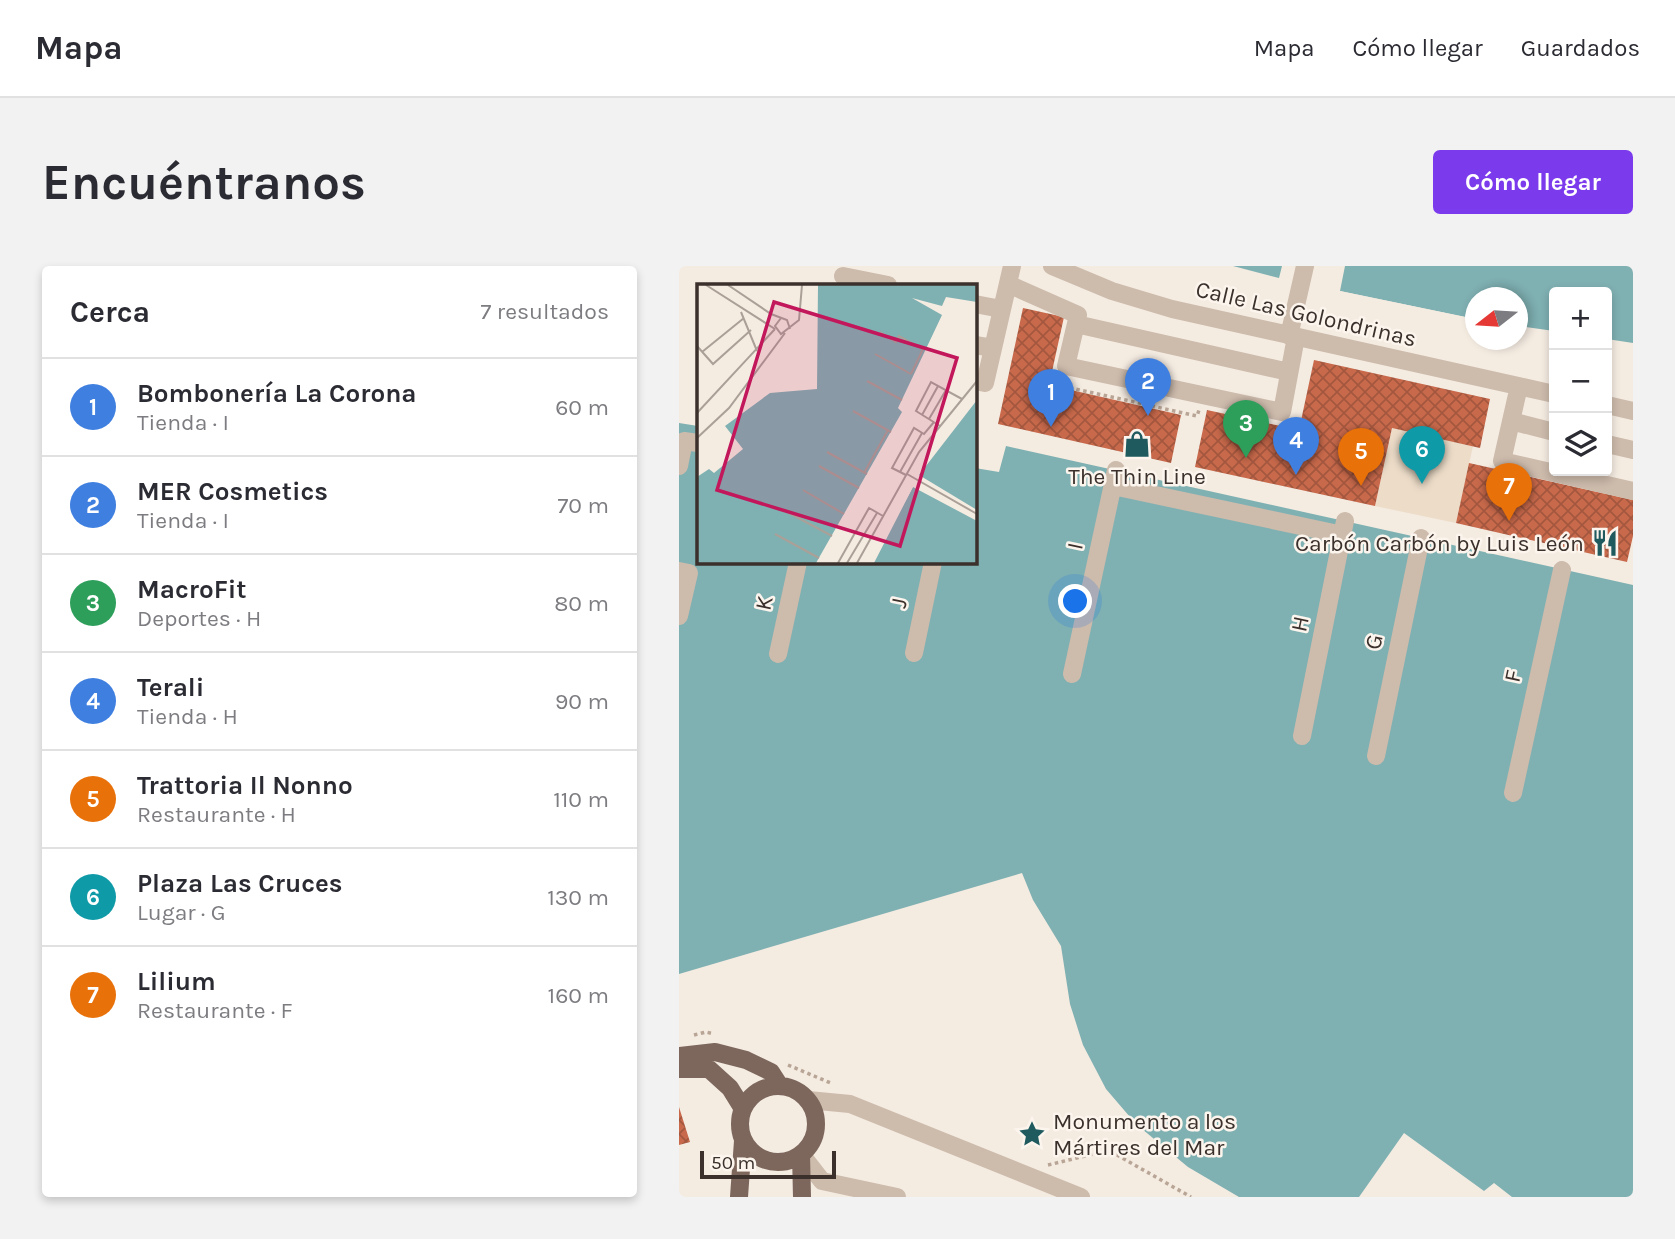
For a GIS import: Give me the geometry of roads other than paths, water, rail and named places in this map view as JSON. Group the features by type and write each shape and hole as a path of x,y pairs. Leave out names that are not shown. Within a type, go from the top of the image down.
{"main road":[{"path":"679,1056 715,1052 726,1046 771,1072 780,1086"},
{"path":"679,1069 709,1069 730,1088 743,1109"},
{"path":"739,1197 743,1141 740,1126 743,1109 749,1099 756,1092 780,1086 798,1091 808,1100 815,1132 811,1144 801,1154 788,1160 767,1160 759,1157 743,1141"},
{"path":"801,1154 802,1197"}],"street":[{"path":"977,381 985,383 984,346 1001,309 1012,266"},
{"name":"Calle Las Golondrinas","path":"1052,266 1112,291 1172,309 1549,393"},
{"path":"1008,284 1078,315 1066,366 1282,412 1305,266"},
{"path":"843,276 883,284"},
{"path":"977,304 1001,309"},
{"path":"1076,324 1289,372"},
{"path":"1519,386 1502,461 1633,491"},
{"path":"1612,406 1633,411"},
{"path":"1511,421 1549,431"},
{"path":"679,466 684,441 697,443"},
{"path":"1612,445 1633,450"},
{"name":"H","path":"1115,478 1344,528 1302,736"},
{"name":"I","path":"1072,674 1115,478"},
{"name":"G","path":"1376,756 1421,538"},
{"name":"K","path":"778,654 798,564"},
{"name":"J","path":"914,653 933,564"},
{"path":"679,570 689,572 679,616"},
{"name":"F","path":"1513,793 1562,570"},
{"path":"808,1100 850,1104 1081,1197"},
{"path":"801,1154 822,1181 897,1197"}],"water":[{"path":"1233,266 1282,266 1279,278"},
{"path":"1345,266 1633,266 1633,343 1612,340 1612,287 1549,287 1549,330 1528,327 1528,287 1465,287 1465,317 1340,291"},
{"path":"679,423 697,426 697,564 977,564 977,468 999,472 1006,446 1633,585 1633,1197 1512,1197 1494,1183 1484,1191 1404,1133 1359,1197 1239,1197 1188,1167 1136,1124 1106,1089 1083,1045 1070,1004 1061,946 1033,900 1022,873 679,974"}],"place":[{"name":"MER Cosmetics","path":"1148,416"},
{"name":"Bombonería La Corona","path":"1051,427"},
{"name":"The Thin Line","path":"1137,444"},
{"name":"MacroFit","path":"1246,458"},
{"name":"Terali","path":"1296,475"},
{"name":"Plaza Las Cruces","path":"1422,484"},
{"name":"Trattoria Il Nonno","path":"1361,486"},
{"name":"Lilium","path":"1509,521"},
{"name":"Carbón Carbón by Luis León","path":"1605,543"},
{"name":"Monumento a los Mártires del Mar","path":"1032,1134"}]}
